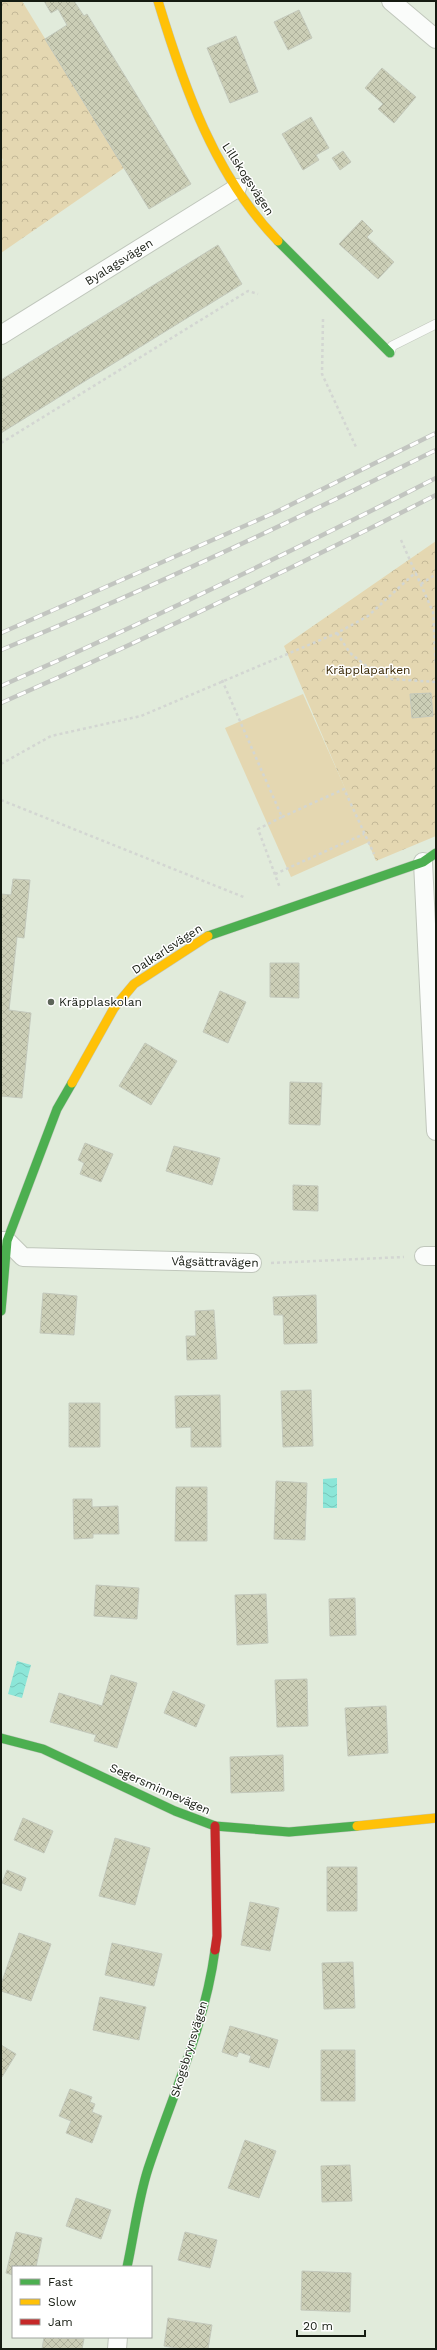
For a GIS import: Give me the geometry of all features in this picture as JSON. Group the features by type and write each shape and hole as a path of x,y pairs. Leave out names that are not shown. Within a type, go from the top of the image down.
{"street":[{"name":"Lillskogsvägen","path":"158,1 180,74 212,148 237,188 259,221 390,353"},
{"path":"391,1 436,39"},
{"name":"Byalagsvägen","path":"1,335 237,188"},
{"path":"429,858 436,1131"},
{"name":"Dalkarlsvägen","path":"1,1311 4,1241 57,1109 114,1008 134,984 180,953 212,934 429,858"},
{"name":"Vågsättravägen","path":"4,1241 23,1258 252,1263"},
{"name":"Segersminnevägen","path":"1,1738 43,1749 175,1811 215,1826 289,1832 436,1818"},
{"name":"Skogsbrynsvägen","path":"127,2266 148,2170 191,2050 213,1967 217,1936 215,1826"},
{"path":"117,2349 118,2338"}],"lane":[{"path":"390,353 392,346 436,324"}],"path":[{"path":"1,443 248,291 258,294"},
{"path":"334,297 328,303 324,314 322,374 356,447"},
{"path":"401,540 433,612 436,667"},
{"path":"1,764 51,736 141,716 222,680 337,633 368,616 416,572"},
{"path":"421,584 436,574"},
{"path":"337,633 350,653 365,665 392,679 436,682"},
{"path":"222,680 282,817"},
{"path":"281,890 258,829 344,789 375,857"},
{"path":"1,800 278,910"},
{"path":"275,874 364,834"},
{"name":"Vågsättravägen","path":"252,1263 430,1256"}],"green space":[{"path":"22,1 124,168 1,253 1,162 3,160 1,156 1,2"},
{"name":"Kräpplaparken","path":"436,541 436,836 376,861 284,646"},
{"path":"303,694 369,842 291,877 225,728"}],"water":[{"path":"337,1478 337,1508 323,1508 323,1479"},
{"path":"17,1661 31,1665 22,1698 8,1694"}],"building":[{"path":"44,1 74,1 84,16 87,14 191,184 149,209 45,39 67,25 58,9 51,13"},
{"path":"299,10 312,38 288,50 274,22"},
{"path":"236,36 258,92 230,103 207,48"},
{"path":"382,68 416,97 394,123 378,109 383,104 365,88"},
{"path":"311,117 329,148 316,155 319,160 303,170 282,134"},
{"path":"343,151 351,162 340,170 332,158"},
{"path":"362,220 373,231 367,237 394,262 378,279 339,244"},
{"path":"218,245 242,284 1,433 1,380"},
{"path":"431,693 433,716 412,718 410,694"},
{"path":"13,879 30,880 24,938 17,937 9,1010 31,1013 22,1098 1,1096 1,894 11,895"},
{"path":"270,963 299,963 299,998 270,997"},
{"path":"220,991 246,1002 228,1043 203,1032"},
{"path":"145,1043 177,1061 151,1105 119,1086"},
{"path":"290,1082 322,1083 320,1125 289,1124"},
{"path":"85,1143 113,1154 101,1182 80,1174 84,1163 78,1160"},
{"path":"174,1146 220,1158 212,1185 166,1171"},
{"path":"293,1185 318,1186 318,1211 293,1210"},
{"path":"43,1293 77,1296 74,1335 40,1333"},
{"path":"316,1295 317,1343 284,1344 283,1315 274,1315 273,1297"},
{"path":"214,1310 217,1359 187,1360 186,1336 196,1336 195,1311"},
{"path":"311,1390 313,1446 283,1447 281,1391"},
{"path":"220,1395 221,1447 191,1447 191,1427 176,1428 175,1396"},
{"path":"69,1403 100,1403 100,1447 69,1447"},
{"path":"276,1481 307,1483 305,1540 274,1539"},
{"path":"176,1487 207,1487 207,1541 175,1541"},
{"path":"73,1499 92,1499 92,1507 118,1506 119,1534 93,1534 93,1538 74,1539"},
{"path":"96,1585 139,1588 137,1619 94,1616"},
{"path":"266,1594 268,1643 237,1645 235,1595"},
{"path":"355,1598 356,1635 330,1636 329,1599"},
{"path":"111,1675 137,1683 117,1748 94,1741 96,1735 50,1722 59,1693 102,1706"},
{"path":"307,1679 308,1726 277,1727 275,1680"},
{"path":"173,1691 205,1705 196,1727 164,1713"},
{"path":"386,1706 388,1753 348,1756 345,1708"},
{"path":"283,1755 284,1791 231,1793 230,1757"},
{"path":"23,1818 53,1831 44,1853 14,1840"},
{"path":"115,1838 150,1848 135,1905 99,1896"},
{"path":"327,1867 357,1867 357,1911 327,1911"},
{"path":"7,1870 26,1878 21,1891 2,1883"},
{"path":"250,1902 279,1908 270,1951 241,1945"},
{"path":"19,1933 51,1944 31,2001 1,1991 1,1984"},
{"path":"112,1943 162,1954 154,1986 105,1975"},
{"path":"353,1962 355,2008 324,2009 322,1963"},
{"path":"100,1997 146,2007 139,2040 93,2030"},
{"path":"230,2026 278,2040 269,2068 249,2062 251,2056 239,2052 237,2057 222,2052"},
{"path":"1,2045 16,2054 2,2077 1,2076"},
{"path":"321,2050 355,2050 355,2101 321,2101"},
{"path":"70,2089 92,2097 90,2102 95,2104 92,2112 102,2116 92,2143 66,2133 71,2121 59,2116"},
{"path":"245,2140 276,2151 259,2198 228,2188"},
{"path":"350,2165 352,2201 322,2202 321,2166"},
{"path":"76,2198 111,2210 101,2239 66,2226"},
{"path":"16,2232 42,2238 36,2266 12,2266 12,2275 6,2273"},
{"path":"185,2232 217,2240 210,2268 178,2260"},
{"path":"302,2271 351,2273 350,2312 301,2310"},
{"path":"168,2318 212,2325 208,2349 182,2349 164,2346"},
{"path":"44,2338 84,2339 82,2349 42,2349"}],"railway":[{"path":"1,633 274,513 436,433"},
{"path":"1,650 220,554 329,503 436,450"},
{"path":"1,686 220,585 436,478"},
{"path":"1,703 220,602 436,495"}],"traffic: fast":[{"path":"278,241 390,353"},
{"path":"208,936 423,862 436,853"},
{"path":"1,1311 7,1241 57,1109 72,1083"},
{"path":"1,1738 43,1749 175,1811 215,1826 289,1832 357,1826"},
{"path":"127,2266 139,2205 148,2169 196,2033 204,2006 215,1950"}],"traffic: slow":[{"path":"158,1 179,66 204,128 219,159 236,188 278,241"},
{"path":"72,1083 114,1008 134,984 208,936"},
{"path":"357,1826 436,1818"}],"traffic: jam":[{"path":"215,1826 217,1936 215,1950"}],"place":[{"name":"Kräpplaskolan","path":"51,1002"}]}
